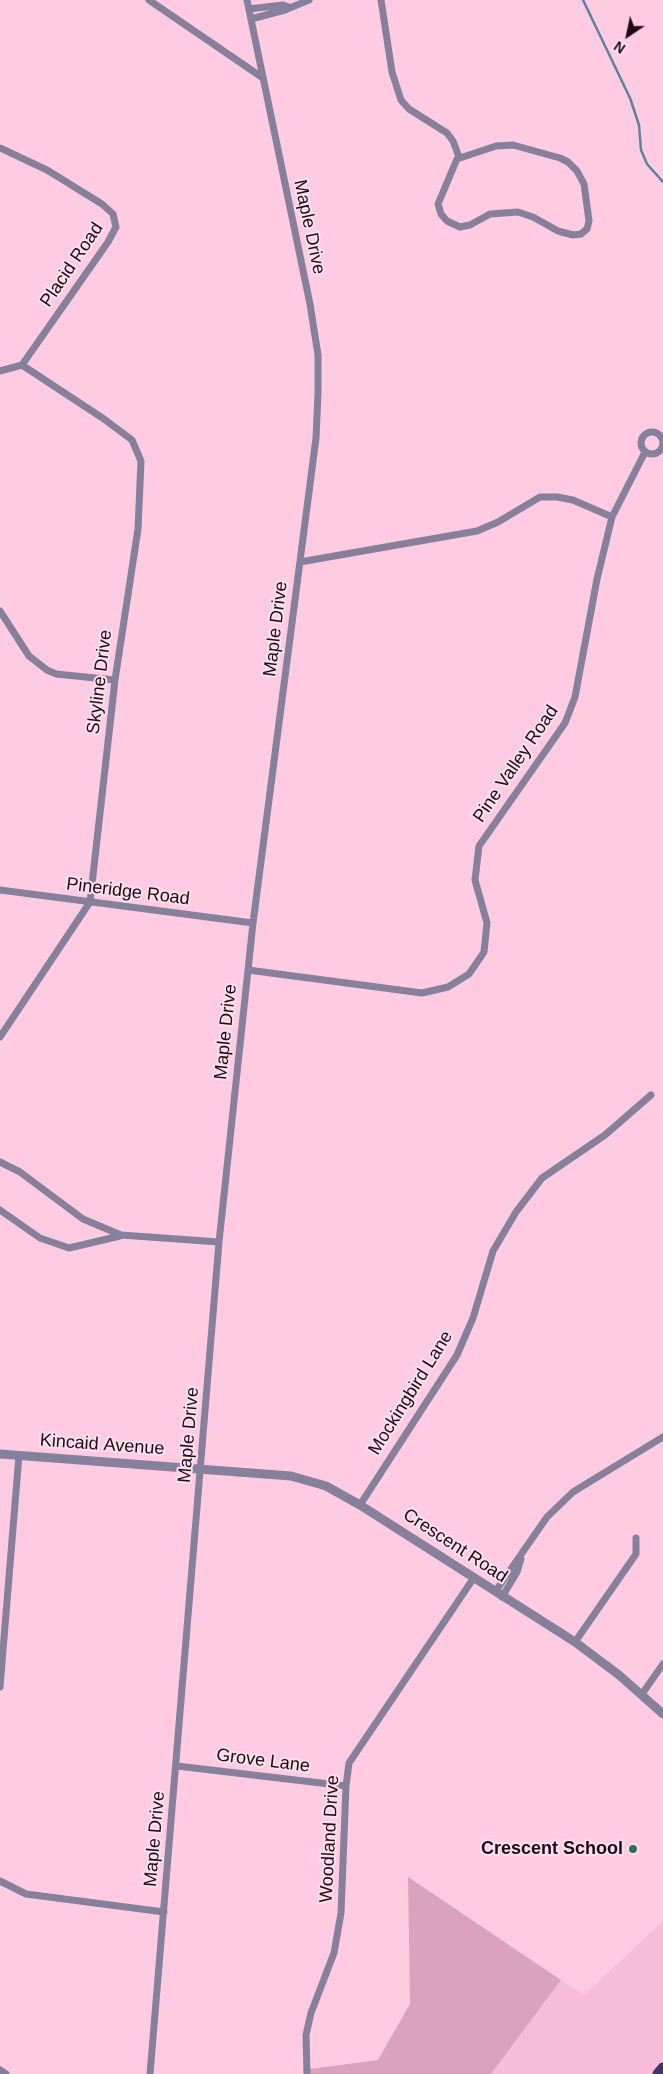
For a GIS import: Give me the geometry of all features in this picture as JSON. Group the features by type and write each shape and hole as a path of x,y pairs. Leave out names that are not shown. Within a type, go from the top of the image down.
{"main road":[{"path":"658,2074 663,2068"}],"street":[{"path":"149,0 263,78"},
{"name":"Maple Drive","path":"150,2074 202,1469 219,1242 253,923 316,438 318,355 247,0"},
{"path":"250,19 285,10 309,0"},
{"path":"381,0 392,72 400,100 447,133 459,157"},
{"path":"248,9 284,5 289,7"},
{"path":"513,145 527,147 568,162 577,171 584,184 590,221 587,229 581,234 573,235 558,231 533,216 518,212 490,214 460,227 447,221 441,214 438,204 441,193 459,157 496,146 513,145"},
{"name":"Placid Road","path":"0,148 47,170 102,204 113,214 116,227 22,365"},
{"path":"0,371 22,365"},
{"name":"Skyline Drive","path":"0,1037 90,902 115,680 138,529 141,461 132,440 104,419 22,365"},
{"name":"Pine Valley Road","path":"248,970 422,993 448,987 469,974 484,952 487,923 475,880 479,846 562,729 571,710 582,664 597,579 612,517 645,452"},
{"path":"300,562 477,531 498,522 540,497 557,497 573,500 612,517"},
{"path":"0,611 29,656 46,670 56,674 115,680"},
{"name":"Pineridge Road","path":"0,890 253,923"},
{"name":"Mockingbird Lane","path":"360,1505 457,1355 473,1318 493,1251 516,1212 542,1178 605,1135 651,1095"},
{"path":"0,1162 20,1172 83,1219 121,1236"},
{"path":"0,1210 40,1238 69,1248 121,1236 219,1242"},
{"path":"498,1594 517,1572 524,1552 547,1517 573,1492 663,1437"},
{"name":"Kincaid Avenue","path":"0,1454 202,1469"},
{"path":"0,1687 18,1455"},
{"name":"Crescent Road","path":"202,1469 291,1476 326,1486 360,1505 473,1579 575,1642 642,1694 663,1714"},
{"path":"575,1642 636,1554 636,1538"},
{"name":"Woodland Drive","path":"308,2074 306,2035 311,2013 334,1952 341,1913 346,1786 349,1763 473,1579"},
{"path":"642,1694 663,1664"},
{"name":"Grove Lane","path":"177,1766 346,1786"},
{"path":"0,1882 26,1894 164,1912"},
{"path":"0,2070 6,2074"}],"shaded area":[{"path":"408,1877 561,1980 491,2074 310,2074 310,2069 378,2060 410,2004"},
{"path":"663,1921 663,2074 491,2074 561,1980 584,1995"}],"waterway":[{"path":"583,0 630,98 639,125 641,150 647,164 663,182"}],"place":[{"name":"Crescent School","path":"633,1849"}]}
